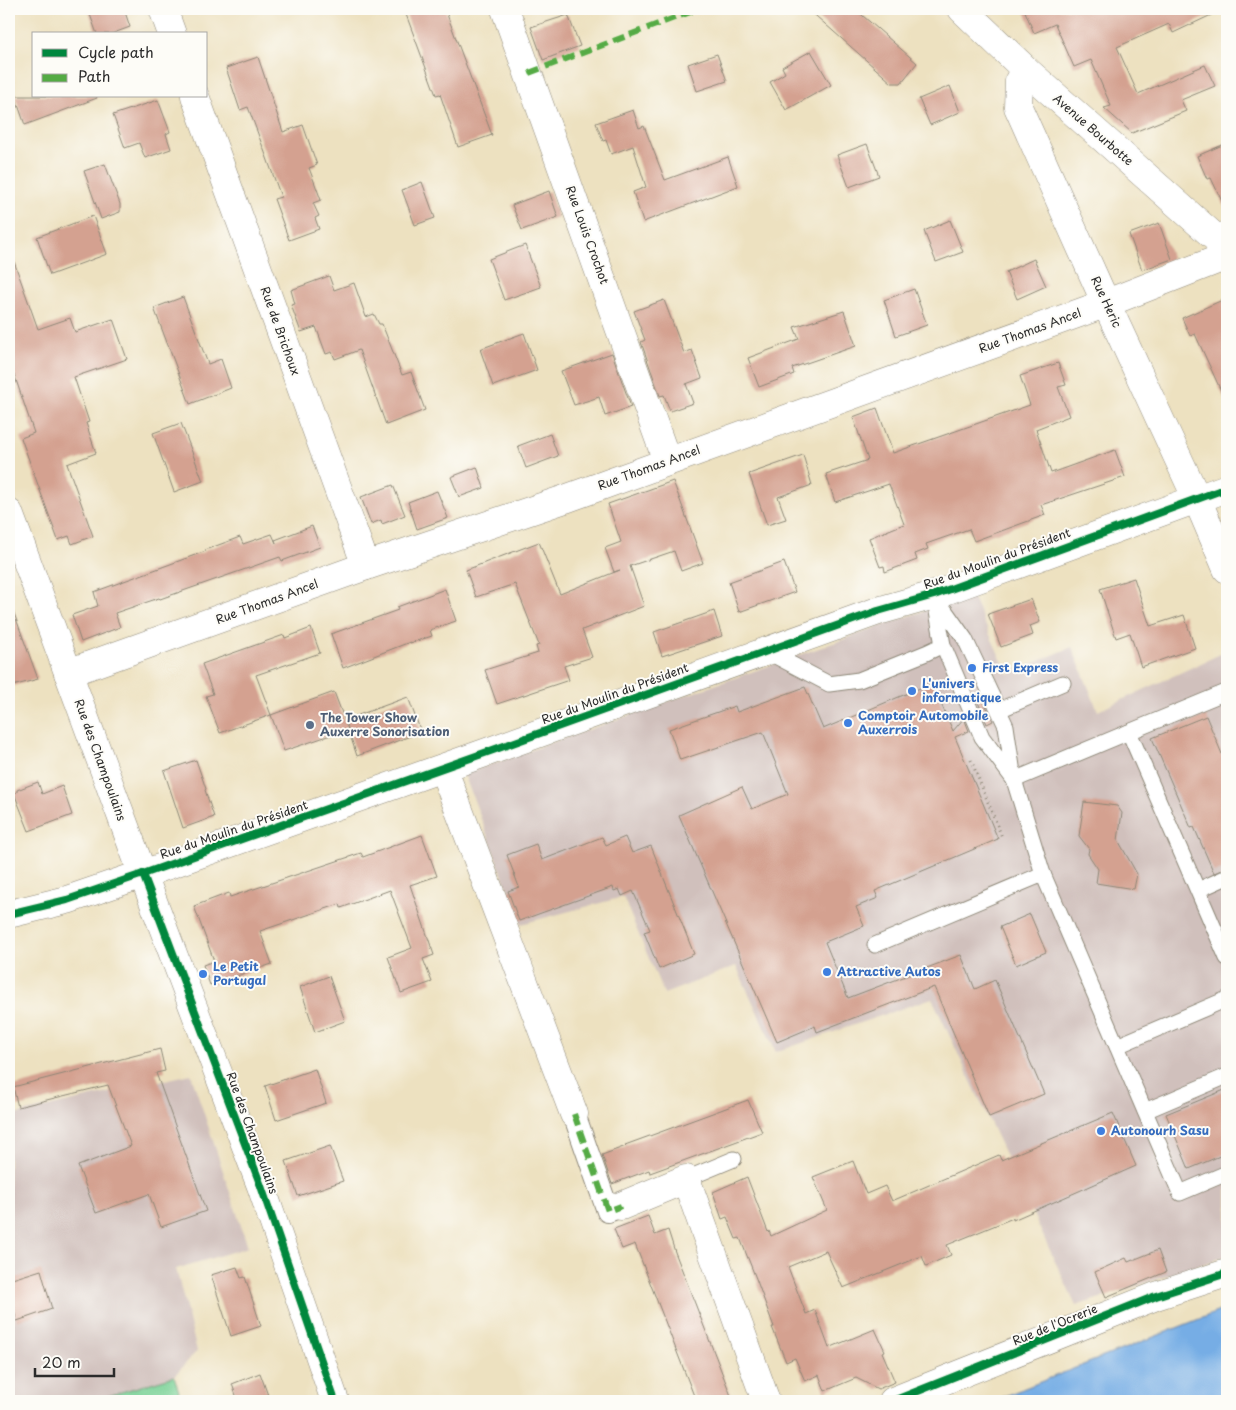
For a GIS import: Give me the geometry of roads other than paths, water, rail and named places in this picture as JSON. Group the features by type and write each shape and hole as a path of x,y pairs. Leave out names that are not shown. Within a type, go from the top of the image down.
{"street":[{"path":"163,9 171,32"},
{"name":"Rue Louis Crochot","path":"505,9 667,461"},
{"name":"Avenue Bourbotte","path":"962,9 1026,70 1227,248"},
{"name":"Rue Heric","path":"1026,70 1019,80 1018,107 1197,498 1227,569"},
{"name":"Rue de Brichoux","path":"196,98 366,566"},
{"name":"Rue Thomas Ancel","path":"68,673 366,566 565,499 1107,303 1227,256"},
{"name":"Rue du Moulin du Président","path":"9,914 67,900 143,874 878,611 934,595 1197,498 1226,490"},
{"name":"Rue des Champoulains","path":"9,513 261,1186 335,1401"},
{"path":"443,768 574,1114 608,1211 686,1179 766,1401"},
{"name":"Rue de l'Ocrerie","path":"893,1401 1156,1296 1227,1273"}],"lane":[{"path":"934,595 943,645 982,737 1014,780"},
{"path":"934,595 965,639 1006,726 1014,780 1043,874 1180,1193 1227,1173"},
{"path":"766,652 830,684 859,680 943,645"},
{"path":"999,710 1063,683"},
{"path":"1014,780 1226,692 1227,696"},
{"path":"1129,732 1227,958"},
{"path":"875,945 1043,874"},
{"path":"1198,890 1227,876"},
{"path":"1117,1046 1227,1000"},
{"path":"1145,1111 1227,1076"},
{"path":"686,1179 734,1158"}],"water":[{"path":"1227,1308 1227,1401 992,1401"}],"place":[{"name":"First Express","path":"972,668"},
{"name":"L'univers informatique","path":"912,691"},
{"name":"Comptoir Automobile Auxerrois","path":"848,723"},
{"name":"The Tower Show Auxerre Sonorisation","path":"310,725"},
{"name":"Attractive Autos","path":"827,972"},
{"name":"Le Petit Portugal","path":"203,974"},
{"name":"Autonourh Sasu","path":"1101,1131"}]}
